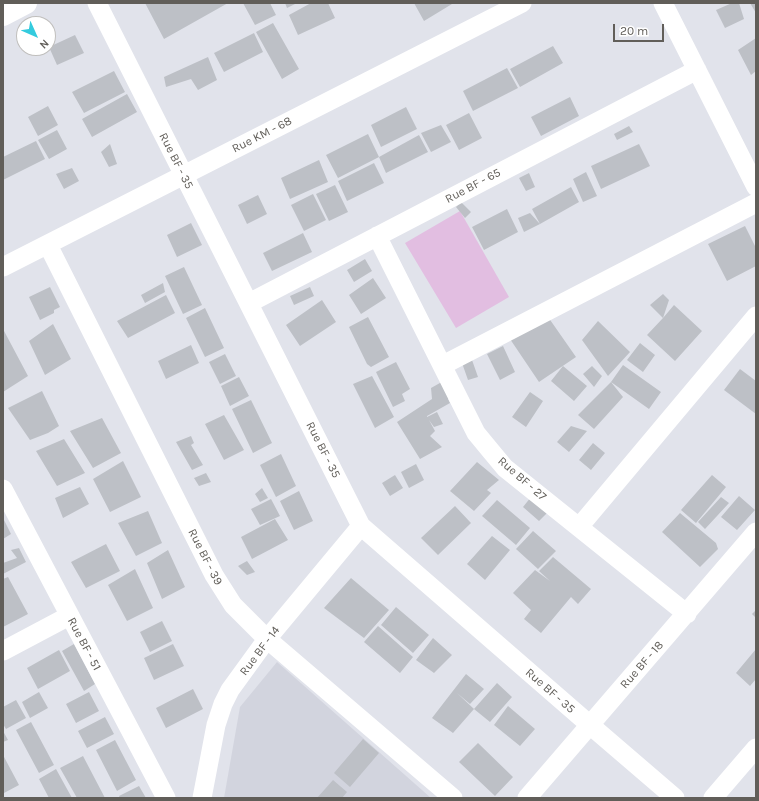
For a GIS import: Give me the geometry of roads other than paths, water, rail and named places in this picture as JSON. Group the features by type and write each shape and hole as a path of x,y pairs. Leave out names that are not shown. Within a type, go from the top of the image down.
{"street":[{"path":"3,15 26,3"},
{"name":"Rue BF - 35","path":"97,3 362,526 675,798"},
{"name":"Rue KM - 68","path":"3,267 184,176 493,9 522,3"},
{"path":"663,3 756,188"},
{"name":"Rue BF - 65","path":"249,303 697,70"},
{"path":"443,365 756,203"},
{"name":"Rue BF - 27","path":"377,236 476,433 505,468 687,614"},
{"name":"Rue BF - 39","path":"48,245 214,575 233,605 267,639 453,798"},
{"path":"579,527 756,316"},
{"name":"Rue BF - 51","path":"3,489 166,798"},
{"name":"Rue BF - 14","path":"202,798 216,725 223,704 230,690 267,639 362,526"},
{"name":"Rue BF - 18","path":"528,798 756,532"},
{"path":"3,651 70,616"},
{"path":"713,798 756,748"}]}
